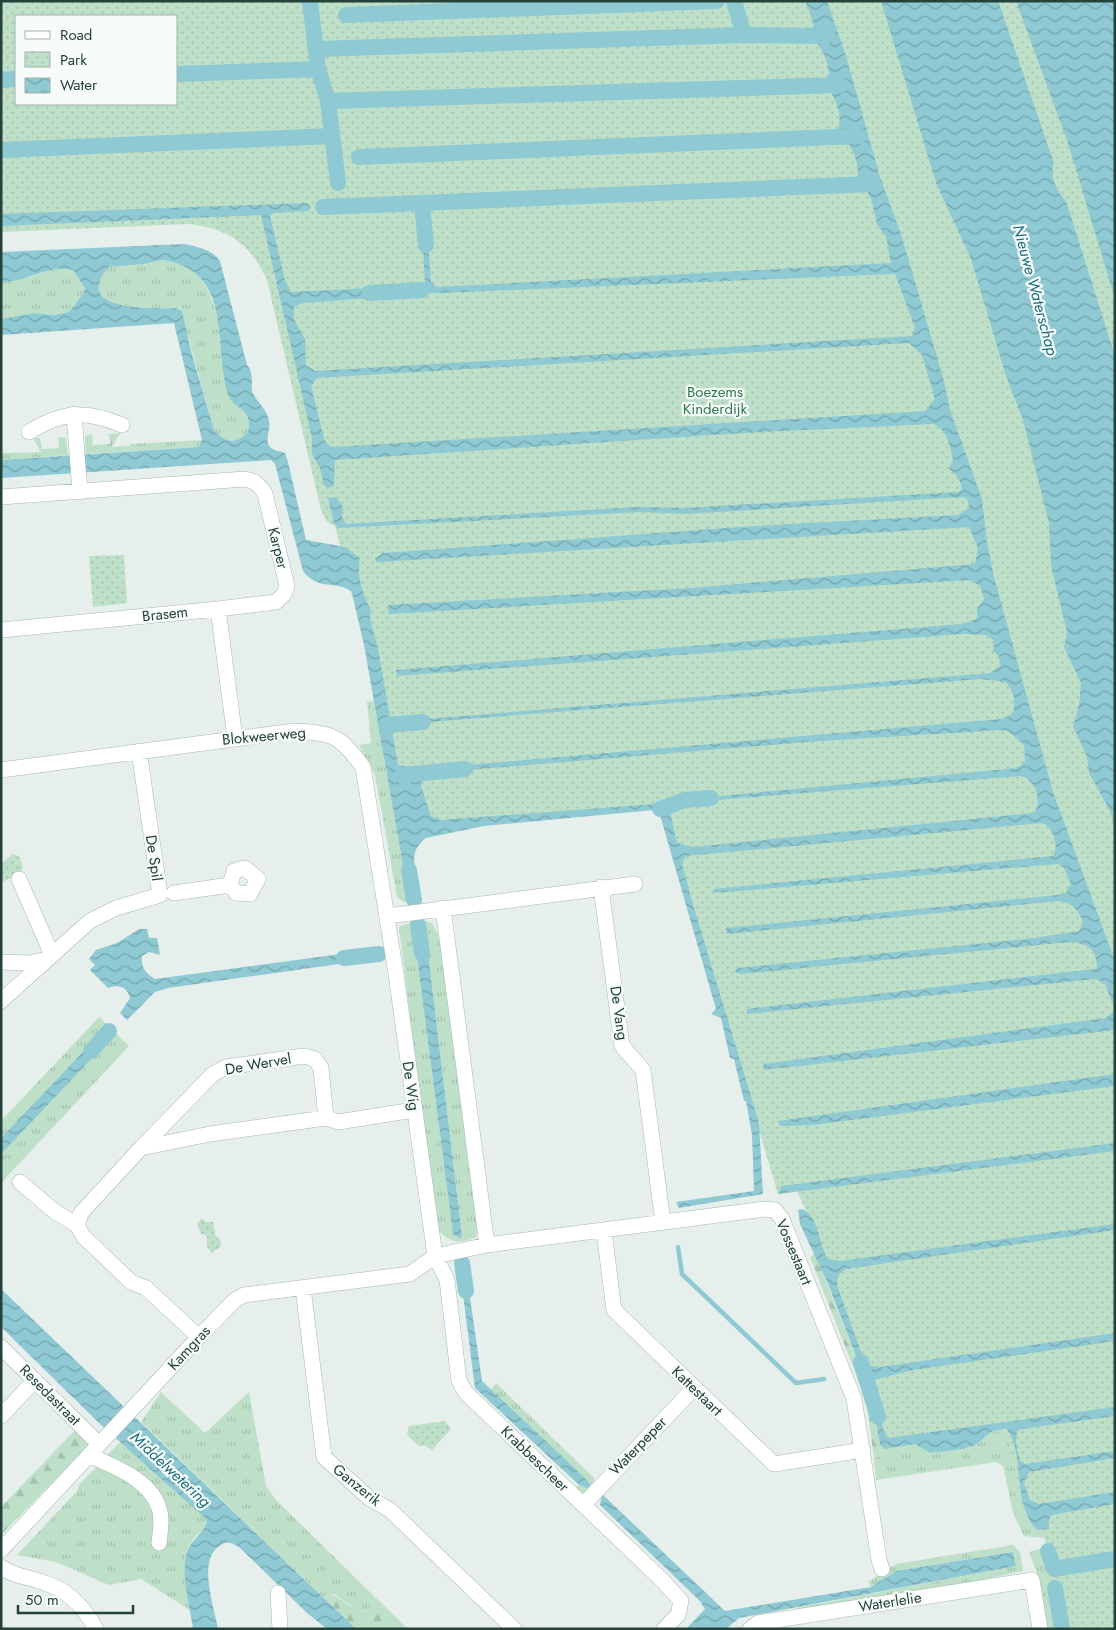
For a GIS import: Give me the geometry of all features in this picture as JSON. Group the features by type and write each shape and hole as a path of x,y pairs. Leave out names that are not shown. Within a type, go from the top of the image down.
{"street":[{"path":"74,414 80,484"},
{"path":"29,432 57,417 74,414 92,415 122,425"},
{"name":"Karper","path":"1,497 80,484 253,480 265,494 287,586 284,594 276,602 218,609"},
{"path":"218,609 235,738"},
{"name":"Brasem","path":"1,630 218,609"},
{"name":"Blokweerweg","path":"1,770 235,738 295,731 321,732 345,743 363,767 388,916"},
{"name":"De Spil","path":"1,1000 90,921 116,908 160,895 139,751"},
{"path":"1,962 30,963 50,957 19,878"},
{"path":"174,893 230,884"},
{"path":"388,916 635,884"},
{"name":"De Vang","path":"601,887 622,1046 643,1070 663,1222"},
{"path":"443,908 487,1245"},
{"name":"De Wig","path":"388,916 435,1256"},
{"name":"De Wervel","path":"77,1225 81,1213 141,1148 213,1074 226,1067 304,1056 315,1059 321,1068 326,1118"},
{"path":"141,1148 210,1134 326,1118 338,1122 414,1110"},
{"path":"20,1182 54,1211 77,1225 83,1236 131,1282 146,1288 199,1337"},
{"name":"Vossestaart","path":"435,1256 487,1245 765,1209 775,1210 782,1219 854,1399 882,1569"},
{"name":"Kattestaart","path":"604,1231 614,1310 774,1464 863,1450"},
{"name":"Kamgras","path":"1,1550 235,1300 244,1295 410,1274 435,1256"},
{"name":"Krabbescheer","path":"435,1256 447,1280 459,1381 466,1393 662,1580 681,1602 678,1615 664,1629"},
{"name":"Ganzerik","path":"303,1288 324,1457 368,1498 390,1510 514,1629"},
{"name":"Resedastraat","path":"1,1347 130,1475 154,1496 159,1508 160,1543"},
{"path":"1,1416 35,1380"},
{"name":"Waterpeper","path":"583,1505 694,1388"},
{"path":"1,1568 10,1574 46,1583 66,1593 83,1606 96,1629"},
{"name":"Waterlelie","path":"750,1629 758,1623 1032,1580 1040,1629"},
{"path":"278,1593 280,1629"}],"green space":[{"name":"Boezems Kinderdijk","path":"1,1 1115,1 1115,1629 1065,1629 1059,1591 1050,1571 1040,1509 1023,1511 1007,1430 884,1449 882,1421 873,1389 805,1209 797,1191 778,1194 663,807 403,831 378,701 335,526 327,522 321,510 267,280 261,267 236,240 215,229 189,224 1,232"},
{"path":"162,260 179,263 194,271 203,281 210,296 222,333 236,404 246,412 249,423 248,432 235,441 223,438 214,430 189,340 175,308 133,307 118,304 106,300 99,292 100,281 109,267 144,264"},
{"path":"65,268 73,270 85,288 83,294 69,312 54,315 34,313 1,319 1,282 9,282"},
{"path":"120,433 112,447 130,446 130,444 202,440 199,447 86,454 85,436 92,434 93,445 110,444 109,434"},
{"path":"58,437 66,438 68,455 1,460 1,453 41,452 33,438 40,438 42,449 59,448"},
{"path":"124,555 127,603 93,607 89,556"},
{"path":"374,701 407,888 413,891 415,901 404,902 397,897 375,775 359,745 371,743 367,702"},
{"path":"13,854 20,857 23,869 16,876 1,882 1,864"},
{"path":"426,921 432,923 440,938 468,1162 478,1226 476,1237 460,1242 448,1238 437,1230 399,927","holes":["416,932 423,932 426,936 462,1236 453,1234 414,934"]},
{"path":"99,1017 129,1046 1,1183 1,1121"},
{"path":"202,1218 206,1222 213,1222 216,1237 220,1239 221,1246 212,1253 207,1247 207,1236 201,1234 197,1224"},
{"path":"815,1254 866,1382 880,1445 884,1449 882,1456 874,1458 866,1400 810,1257"},
{"path":"496,1383 594,1478 594,1486 586,1493 574,1490 579,1484 589,1489 582,1475 491,1390"},
{"path":"161,1392 205,1433 249,1392 266,1486 276,1500 376,1598 369,1608 360,1612 334,1594 324,1598 141,1422"},
{"path":"445,1421 451,1429 432,1450 426,1446 419,1446 407,1435 409,1426"},
{"path":"79,1426 92,1442 1,1535 1,1507"},
{"path":"1006,1428 1011,1434 1018,1485 1025,1511 1037,1530 1049,1529 1057,1539 1024,1536 1013,1513 1003,1466 996,1462 876,1480 874,1458 882,1456 884,1449 915,1444 930,1453 964,1449 977,1444 991,1432"},
{"path":"121,1441 207,1520 203,1529 192,1541 186,1557 185,1575 190,1610 141,1579 109,1585 56,1562 17,1555"},
{"path":"1013,1545 1020,1552 1023,1571 895,1599 796,1614 797,1608 1016,1566 1013,1552 896,1571 871,1587 868,1582 896,1564"},
{"path":"1039,1549 1055,1549 1065,1629 1047,1629 1039,1579 1029,1552"},
{"path":"332,1594 360,1612 369,1608 376,1598 408,1629 356,1629 324,1598"}],"water":[{"path":"805,1 827,1 846,56 880,177 901,234 944,381 950,410 982,499 987,542 994,577 1053,792 1115,961 1115,1010 1105,984 1096,979 747,1014 747,1009 1095,969 1097,967 1093,951 1081,944 1069,942 741,974 735,972 737,968 1035,938 1079,931 1083,921 1079,913 1071,905 1058,901 727,934 726,928 1058,895 1066,893 1071,884 1064,868 1058,864 713,893 713,889 1053,856 1056,847 1053,833 1043,823 686,856 682,863 691,898 759,1123 763,1194 679,1208 676,1202 754,1191 752,1135 746,1101 744,1101 734,1059 730,1058 721,1018 711,1014 716,1009 660,815 654,810 484,826 426,838 417,848 414,860 418,887 413,891 407,888 364,645 352,592 346,588 315,581 303,571 275,464 271,460 1,478 1,460 199,447 202,440 174,323 1,335 1,319 34,313 54,315 69,312 83,294 85,288 73,270 64,269 54,269 20,280 1,282 1,252 184,244 209,251 217,257 220,261 251,374 252,391 268,416 268,444 273,449 285,453 306,540 345,547 360,558 360,578 365,598 371,610 370,619 378,648 398,765 425,770 421,786 431,816 440,820 668,803 677,843 693,847 1034,813 1038,802 1036,791 1030,781 1020,776 690,802 689,799 1018,768 1025,762 1024,745 1008,731 1001,730 819,741 444,772 444,767 1001,719 1012,714 1014,710 1014,697 1011,689 1005,682 981,679 403,724 402,721 990,673 1000,666 999,656 993,651 994,641 987,635 963,634 397,676 396,670 962,624 977,619 977,609 984,599 980,586 970,580 389,614 388,605 690,588 975,564 978,548 969,527 377,562 375,559 383,553 754,526 958,515 969,508 968,500 963,497 686,514 641,512 339,528 334,523 328,498 336,497 343,507 342,517 346,524 638,507 685,508 958,492 962,489 956,475 949,469 953,460 945,434 938,426 933,424 743,433 335,460 334,486 328,488 324,485 320,468 312,454 312,438 261,215 1,226 1,214 308,203 311,208 308,211 273,213 270,216 285,280 291,292 391,287 389,293 384,297 302,303 294,307 294,319 305,339 306,365 315,371 912,336 915,328 895,274 441,293 401,293 403,287 425,286 422,225 427,225 431,282 437,287 891,263 886,237 877,224 871,198 863,186 853,180 858,175 857,162 847,141 838,132 839,111 823,81 829,74 826,58 811,35 814,24","holes":["162,260 185,267 201,278 211,294 220,332 228,394 234,404 248,417 249,423 248,432 235,441 223,438 214,430 191,351 182,311 175,308 133,307 118,304 106,300 99,292 100,281 109,267 144,264","909,343 922,355 935,399 925,411 334,447 329,446 324,439 311,386 317,378"]},
{"name":"Nieuwe Waterschap","path":"881,1 998,1 1054,163 1053,178 1066,201 1115,356 1115,828 1110,811 1089,773 1087,757 1073,726 1079,706 1081,683 1064,647 1067,632 1051,566 1049,523 1023,420 1006,376 971,259 936,183"},
{"path":"1016,1 1115,1 1115,299 1068,143"},
{"path":"139,929 147,929 149,938 157,938 160,955 149,952 142,956 144,970 155,979 363,951 366,954 367,960 168,988 155,992 127,1020 120,1013 130,998 129,994 119,986 108,988 90,970 95,965 89,959 96,950 117,943"},
{"path":"416,932 423,932 426,936 462,1236 460,1238 453,1234 414,934"},
{"path":"1115,1010 1115,1030 764,1070 763,1064 1106,1018"},
{"path":"101,1033 109,1040 1,1154 1,1138"},
{"path":"1115,1074 1115,1086 813,1125 780,1126 778,1121"},
{"path":"1115,1143 1115,1151 778,1194 781,1186"},
{"path":"802,1209 808,1213 816,1224 828,1259 840,1261 1115,1224 1115,1230 846,1269 838,1277 838,1288 864,1360 868,1366 880,1367 1115,1333 1115,1341 913,1370 866,1382 828,1284 800,1224 798,1210"},
{"path":"466,1270 482,1381 582,1475 590,1484 589,1489 578,1484 475,1388 460,1271"},
{"name":"Middelwetering","path":"1,1289 356,1629 327,1629 307,1613 239,1547 228,1542 218,1547 212,1554 209,1563 209,1585 218,1629 193,1629 186,1590 185,1561 189,1547 204,1528 207,1520 99,1423 1,1327"},
{"path":"877,1396 883,1428 888,1438 1115,1407 1115,1416 1022,1429 1017,1431 1016,1439 1021,1462 1025,1464 1115,1451 1115,1458 1029,1472 1024,1483 1030,1500 1039,1504 1115,1492 1115,1504 1052,1515 1049,1519 1049,1529 1037,1530 1029,1519 1024,1506 1016,1450 1006,1428 991,1432 977,1444 964,1449 930,1453 915,1444 884,1449 880,1445 871,1398"},
{"path":"602,1494 725,1611 871,1587 896,1571 1013,1552 1016,1566 739,1618 726,1629 686,1629 705,1609 700,1601 600,1505"}],"waterway":[{"path":"310,1 318,69 328,101 338,183"},
{"path":"346,15 717,1"},
{"path":"734,1 744,35"},
{"path":"317,49 744,35 827,36"},
{"path":"178,74 318,69"},
{"path":"1,80 15,79"},
{"path":"328,101 840,85"},
{"path":"1,150 332,136"},
{"path":"359,157 859,136"},
{"path":"323,207 872,184"},
{"path":"422,204 426,245"},
{"path":"369,293 422,290"},
{"path":"386,725 423,722"},
{"path":"402,775 465,769"},
{"path":"660,809 685,800 711,798"},
{"path":"409,870 414,900"},
{"path":"418,925 422,953"},
{"path":"344,958 379,954"},
{"path":"91,1051 109,1031"},
{"path":"678,1247 682,1274 796,1383 824,1379"},
{"path":"462,1263 466,1291"},
{"path":"861,1362 878,1417"},
{"path":"1048,1551 1054,1569 1115,1559"},
{"path":"1055,1588 1062,1629"}]}
